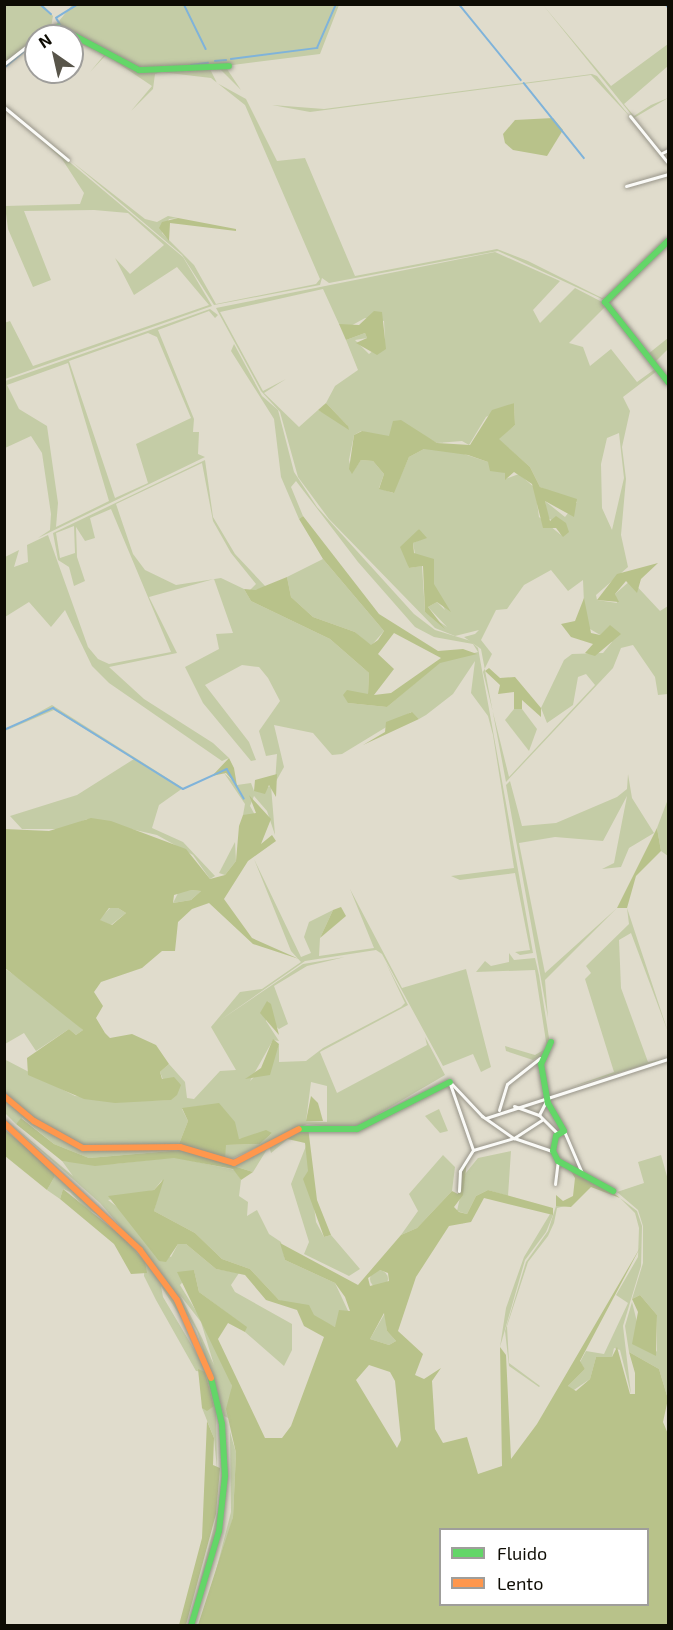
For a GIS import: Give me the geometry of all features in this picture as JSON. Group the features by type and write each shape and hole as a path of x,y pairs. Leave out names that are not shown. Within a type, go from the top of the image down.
{"street":[{"path":"84,41 139,70 229,66"},
{"path":"4,64 24,48"},
{"path":"4,107 68,160"},
{"path":"630,116 669,163"},
{"path":"662,153 669,150"},
{"path":"626,186 669,174"},
{"path":"669,241 605,302 669,382"},
{"path":"499,1110 507,1084 540,1058 551,1042"},
{"path":"540,1058 547,1097 561,1133 584,1176"},
{"path":"486,1118 499,1110 669,1059"},
{"path":"4,1096 34,1121 77,1146 184,1148 234,1163 305,1125 357,1129 450,1082"},
{"path":"450,1082 486,1118 514,1137 553,1151 558,1161 613,1191"},
{"path":"450,1082 473,1150"},
{"path":"539,1115 547,1097"},
{"path":"514,1106 539,1115 542,1120 561,1133"},
{"path":"459,1191 460,1171 473,1150 514,1137 542,1120"},
{"path":"4,1122 140,1250 181,1307 207,1361 222,1424 225,1487 219,1531 191,1626"},
{"path":"553,1151 561,1133"},
{"path":"555,1184 558,1161"}],"green space":[{"path":"5,5 43,5 53,16 52,24 24,24 24,48 5,62"},
{"path":"72,5 339,5 320,54 225,66 241,90 218,67 210,69 217,83 211,78 161,72 155,74 153,89 131,111 152,86 106,55 90,72 105,54 84,46 84,24 57,24"},
{"path":"543,5 611,86 668,44 668,66 624,104 634,116 668,98 634,118"},
{"path":"592,74 597,76 632,119 591,75 310,112 272,105 324,109"},
{"path":"218,84 246,99 277,161 305,158 355,276 497,249 528,261 602,298 609,296 602,299 498,251 329,283 322,278 320,285 214,305 182,255 71,161 145,219 157,222 168,216 178,218 169,219 162,233 194,265 216,304 316,284 320,279 245,105"},
{"path":"17,118 183,257 212,306 5,379 4,323 10,321 33,366 209,305 177,267 134,295 115,258 130,274 164,245 128,213 94,210 24,211 51,280 33,287 8,229 5,206 80,204 84,193 62,159"},
{"path":"553,118 563,130 547,156 513,150 505,143 503,134 515,120"},
{"path":"178,218 236,229 236,231 170,223 169,241 159,228 162,222"},
{"path":"668,243 610,304 648,354 668,338 668,349 656,361 668,380 608,303"},
{"path":"495,252 560,281 533,310 540,323 575,288 604,303 668,384 657,371 623,397 630,411 622,447 626,479 621,535 628,567 596,595 597,600 617,603 615,594 631,580 660,611 668,606 668,694 658,695 655,677 633,645 621,648 613,668 506,782 493,711 509,777 595,685 586,674 578,677 573,705 547,723 541,708 564,660 572,654 603,653 612,642 585,626 583,580 568,591 551,570 524,585 507,609 496,610 481,640 492,654 485,669 481,649 464,637 475,634 479,630 455,636 435,628 329,519 298,477 280,412 261,391 216,308","holes":["323,289 339,324 347,328 365,318 384,321 385,341 369,354 355,340 367,338 365,333 346,340 358,370 335,386 326,403 348,426 318,410 299,427 264,393 286,379 263,391 220,312","605,307 655,369 637,382 611,349 590,366 583,347 569,343","514,403 515,425 498,439 530,467 540,487 577,502 565,517 545,501 548,518 555,522 561,535 539,517 535,488 519,474 505,479 505,473 488,462 446,448 424,449 409,457 393,493 379,488 384,474 373,461 361,460 352,473 349,460 354,435 361,431 381,437 418,433 437,443 462,441 469,445 486,417","619,433 624,478 612,530 602,508 601,464 607,438","419,529 422,539 413,543 415,554 433,584 445,610 437,602 428,607 447,627 425,612 422,566 409,568 406,555"]},
{"path":"210,309 218,315 215,318 209,311 158,330 194,419 193,432 199,432 198,454 205,457 38,538 50,530 51,514 42,453 31,436 5,448 5,381","holes":["148,333 157,337 191,418 136,444 148,483 115,498 69,361","68,363 109,501 56,527 58,503 47,426 19,409 7,385"]},
{"path":"374,311 382,312 386,349 377,355 356,343 367,338 365,333 346,340 339,324 359,325"},
{"path":"234,344 262,396 278,410 294,472 317,507 414,614 435,630 471,641 478,648 533,953 520,955 515,952 530,950 515,873 460,880 451,876 514,868 493,735 488,716 471,693 475,661 453,694 426,715 419,719 411,712 342,754 332,755 313,733 274,725 284,767 275,783 277,754 266,756 259,731 280,701 268,678 259,667 242,665 205,685 249,742 256,760 251,761 203,703 185,667 219,649 216,634 233,633 214,579 221,578 244,589 251,601 330,639 369,673 368,694 348,703 387,707 440,662 478,652 473,644 434,637 415,627 358,562 296,481 291,487 303,516 299,519 281,477 274,419 231,351"},
{"path":"326,403 348,426 349,430 318,410"},
{"path":"514,403 515,425 499,439 530,467 540,487 577,499 574,517 545,501 550,521 556,516 566,523 569,532 563,537 556,528 543,528 532,484 514,472 505,480 505,473 490,471 488,462 468,455 424,449 409,457 394,493 379,489 384,474 373,461 361,460 352,474 349,469 354,435 362,431 389,436 393,421 401,420 437,443 470,445 492,410"},
{"path":"205,460 213,517 235,554 266,587 250,590 256,584 231,553 213,521 202,463 116,504 133,554 145,570 176,585 213,579 149,597 177,653 109,667 144,699 213,743 229,758 222,761 109,683 92,666 65,610 51,627 29,602 5,617 5,557 19,550 14,567 28,562 27,545 48,535 88,647 98,659 109,664 171,652 111,509 90,518 95,538 85,541 76,527 77,557 85,581 74,586 69,567 58,560 53,533","holes":["74,526 75,553 60,558 56,533"]},
{"path":"303,516 379,614 438,651 463,649 477,654 440,663 387,707 348,703 343,695 347,690 368,694 369,673 330,639 251,601 244,589 255,590 287,577 291,597 313,617 355,632 371,645 378,640 384,631 323,559 299,519","holes":["394,633 441,658 391,693 374,695 394,669 378,654"]},
{"path":"419,529 427,538 413,543 414,553 434,559 434,584 451,612 437,602 428,607 445,629 425,612 423,566 409,568 400,547"},
{"path":"323,559 384,631 371,646 355,632 313,617 291,597 287,577"},
{"path":"658,563 641,579 637,593 626,581 615,594 619,602 597,600 617,574"},
{"path":"584,598 591,633 600,635 610,625 621,634 595,656 585,653 593,644 571,637 561,624 575,621"},
{"path":"489,668 500,678 515,677 541,708 541,717 522,700 522,709 514,709 514,692 498,694 500,685 485,671"},
{"path":"52,705 183,788 159,805 152,828 183,842 215,876 210,879 193,855 157,835 87,819 64,829 22,829 10,816 77,795 134,759 54,710 5,731"},
{"path":"514,709 522,709 537,729 529,751 505,720"},
{"path":"412,712 419,719 363,745 385,732 386,722"},
{"path":"229,758 234,768 237,786 226,773 212,776"},
{"path":"224,773 237,785 251,783 254,791 271,786 275,835 267,811 254,796 250,806 255,815 243,815 245,804"},
{"path":"277,774 276,797 269,785 265,794 254,791 255,780"},
{"path":"628,774 632,798 654,833 629,848 621,867 602,869 614,863 627,796 603,841 555,837 519,843 545,973 617,908 545,980 548,1018 506,785 510,781 522,826 556,823 617,797 627,789"},
{"path":"249,795 271,819 261,844 272,835 276,841 248,861 224,899 252,938 299,959 253,944 209,903 192,909 178,922 175,951 162,951 142,968 101,982 94,992 103,1006 96,1018 105,1033 110,1038 132,1034 156,1045 169,1064 160,1072 162,1079 174,1077 181,1085 177,1095 171,1100 115,1103 84,1099 28,1075 27,1058 69,1029 76,1035 83,1030 5,968 5,829 49,831 91,818 111,821 186,849 210,879 225,875 236,861 239,826 243,815 256,813","holes":["191,890 201,891 191,900 173,903 174,895","109,908 118,908 126,913 112,925 100,920"]},
{"path":"668,799 668,856 661,851 657,828"},
{"path":"657,828 661,851 636,876 627,908 617,908"},
{"path":"235,842 236,861 225,875 219,873"},
{"path":"254,859 301,957 311,953 304,937 309,922 333,910 320,938 319,956 374,948 350,889 402,988 466,969 491,1067 481,1072 473,1054 443,1066 382,954 376,950 305,961 219,1021 303,964 345,957 307,966 274,986 288,1024 279,1029 273,1024 268,1001 266,1021 279,1041 273,1040 250,1081 274,1057 279,1044 279,1062 306,1061 323,1048 401,1007 405,1003 386,963 408,1005 320,1052 337,1093 427,1045 425,1037 445,1075 353,1129 307,1124 227,1161 215,1157 226,1145 260,1144 272,1133 239,1139 207,1105 182,1109 188,1121 179,1144 187,1147 81,1146 33,1119 5,1094 4,1059 75,1096 135,1101 171,1100 160,1072 169,1064 185,1082 187,1098 194,1099 220,1071 236,1070 211,1027 240,992 262,989 301,962 291,951","holes":["311,1082 327,1086 327,1122 306,1121"]},
{"path":"179,891 201,891 191,900 173,903"},
{"path":"341,907 346,916 320,938 333,910"},
{"path":"110,908 118,908 126,913 111,925 99,920"},
{"path":"627,908 668,1032 631,933 619,940 621,988 648,1062 668,1058 571,1087 614,1072 585,979 591,973 586,966 629,924"},
{"path":"509,953 514,960 535,958 539,975 550,1044 546,1053 533,1060 506,1051 505,1046 535,1055 547,1048 535,970 476,972 485,961 491,966 509,962"},
{"path":"4,968 52,1001 83,1030 76,1035 69,1029 36,1051 24,1033 5,1044"},
{"path":"267,1001 271,1004 279,1035 260,1013"},
{"path":"273,1039 279,1044 270,1075 245,1079 261,1068"},
{"path":"311,1096 318,1103 323,1121 306,1121"},
{"path":"4,1098 36,1124 88,1150 177,1148 235,1164 301,1128 271,1153 269,1146 253,1172 182,1150 89,1158 54,1144 22,1118 16,1124 5,1113"},
{"path":"219,1103 235,1122 239,1139 266,1130 272,1133 260,1144 226,1145 225,1159 179,1144 188,1121 182,1108"},
{"path":"439,1109 448,1131 440,1133 425,1116"},
{"path":"21,1118 54,1144 89,1158 182,1150 253,1172 241,1180 233,1169 174,1158 95,1166 62,1161 16,1124"},
{"path":"5,1119 73,1176 62,1161 114,1164 174,1157 235,1170 241,1180 239,1196 248,1202 247,1216 257,1210 269,1234 281,1242 285,1260 335,1283 349,1313 335,1327 279,1300 250,1269 222,1259 195,1233 154,1211 162,1180 154,1190 108,1200 130,1217 150,1248 171,1257 178,1244 186,1244 216,1269 239,1273 231,1285 235,1292 292,1324 292,1350 284,1366 245,1332 246,1327 199,1292 194,1270 180,1285 217,1345 232,1386 228,1418 224,1416 197,1331 164,1277 100,1203","holes":["180,1295 201,1322 214,1365"]},
{"path":"4,1126 80,1192 108,1220 85,1208 70,1192 63,1189 60,1199 47,1190 55,1176 50,1167"},
{"path":"308,1127 317,1200 331,1235 324,1237 303,1179 308,1171 305,1143 283,1138"},
{"path":"4,1129 50,1167 55,1176 47,1190 5,1156"},
{"path":"306,1146 316,1222 324,1237 331,1235 360,1269 349,1276 304,1254 309,1242 291,1184"},
{"path":"511,1151 508,1196 488,1190 476,1196 467,1214 457,1211 465,1174 478,1158"},
{"path":"443,1155 455,1167 452,1191 417,1228 401,1235 418,1211 409,1194"},
{"path":"661,1155 668,1180 668,1399 659,1369 629,1352 625,1326 632,1302 637,1322 657,1352 657,1315 640,1295 632,1299 643,1263 643,1226 638,1210 617,1192 644,1183 638,1162"},
{"path":"467,1160 463,1195 454,1207 459,1212 467,1214 476,1196 488,1190 553,1208 553,1215 484,1198 471,1222 449,1226 416,1277 398,1331 423,1354 415,1375 424,1379 441,1368 432,1381 435,1429 443,1443 467,1437 478,1474 502,1466 500,1347 506,1355 511,1459 537,1424 641,1246 580,1361 585,1369 568,1386 576,1391 590,1379 596,1357 612,1357 617,1347 630,1394 635,1394 635,1373 629,1352 659,1369 668,1399 663,1422 668,1434 668,1625 198,1625 233,1517 236,1453 226,1409 232,1386 177,1272 194,1270 199,1292 247,1327 245,1332 228,1323 218,1339 265,1438 282,1438 291,1426 324,1337 304,1326 297,1310 266,1300 245,1275 216,1269 186,1244 178,1244 166,1262 159,1261 108,1196 154,1190 164,1179 154,1211 195,1233 222,1259 250,1269 279,1300 309,1305 314,1315 335,1327 339,1310 350,1311 345,1297 335,1283 285,1260 280,1243 358,1285 401,1235 417,1228 452,1191 458,1194 459,1173","holes":["380,1270 388,1273 389,1281 370,1286 368,1278","384,1313 387,1331 396,1341 389,1345 370,1339","369,1365 390,1372 395,1381 401,1440 397,1448 356,1380"]},
{"path":"569,1168 620,1198 591,1187 571,1207 556,1206 556,1195 563,1201 573,1196 575,1178"},
{"path":"63,1189 124,1238 145,1262 147,1273 131,1274 114,1244 60,1199"},
{"path":"620,1198 637,1211 642,1226 641,1266 623,1326 631,1394 620,1350 614,1348 612,1357 596,1357 590,1379 571,1392 568,1386 585,1369 580,1362 586,1351 604,1354 628,1303 616,1295 638,1257 639,1228 635,1213"},
{"path":"569,1205 557,1208 548,1236 528,1262 507,1326 509,1363 539,1387 509,1366 505,1331 526,1262 548,1231 556,1206"},
{"path":"550,1214 553,1215 546,1232 525,1260 500,1347 506,1308 524,1257"},
{"path":"114,1226 153,1270 185,1317 211,1381 221,1434 223,1487 215,1538 189,1625 220,1503 222,1466 220,1430 216,1409 217,1469 214,1438 202,1408 214,1406 205,1372 196,1371 156,1300 144,1276 145,1262","holes":["161,1286 189,1330 204,1366 163,1297"]},
{"path":"375,1270 383,1270 388,1275 386,1286 375,1288 370,1283 370,1275"},
{"path":"640,1295 657,1315 656,1356 632,1344 638,1312 632,1299"},
{"path":"385,1313 387,1331 396,1341 389,1345 370,1339"},
{"path":"198,1369 205,1372 214,1406 207,1411 202,1408"},
{"path":"207,1421 214,1438 213,1465 220,1468 216,1514 186,1625 179,1625 202,1538"},
{"path":"230,1432 236,1453 233,1517 221,1566 209,1598 231,1512"}],"waterway":[{"path":"40,4 51,14"},
{"path":"56,18 78,4"},
{"path":"184,4 206,49"},
{"path":"231,59 317,48 336,4"},
{"path":"459,4 521,80"},
{"path":"57,19 60,24"},
{"path":"90,42 110,52"},
{"path":"4,68 24,52"},
{"path":"215,61 226,60"},
{"path":"191,65 208,63"},
{"path":"524,83 584,158"},
{"path":"4,730 53,708 183,789 227,769 244,798"}],"traffic: fast":[{"path":"84,41 139,70 229,66"},
{"path":"668,241 605,302 668,382"},
{"path":"551,1042 541,1064 548,1103 564,1131 556,1136 553,1151 558,1161 613,1191"},
{"path":"299,1129 357,1129 450,1082"},
{"path":"191,1626 219,1531 225,1476 222,1424 211,1378"}],"traffic: slow":[{"path":"4,1096 34,1121 83,1148 180,1147 234,1163 299,1129"},
{"path":"4,1123 140,1250 177,1300 211,1378"}]}
